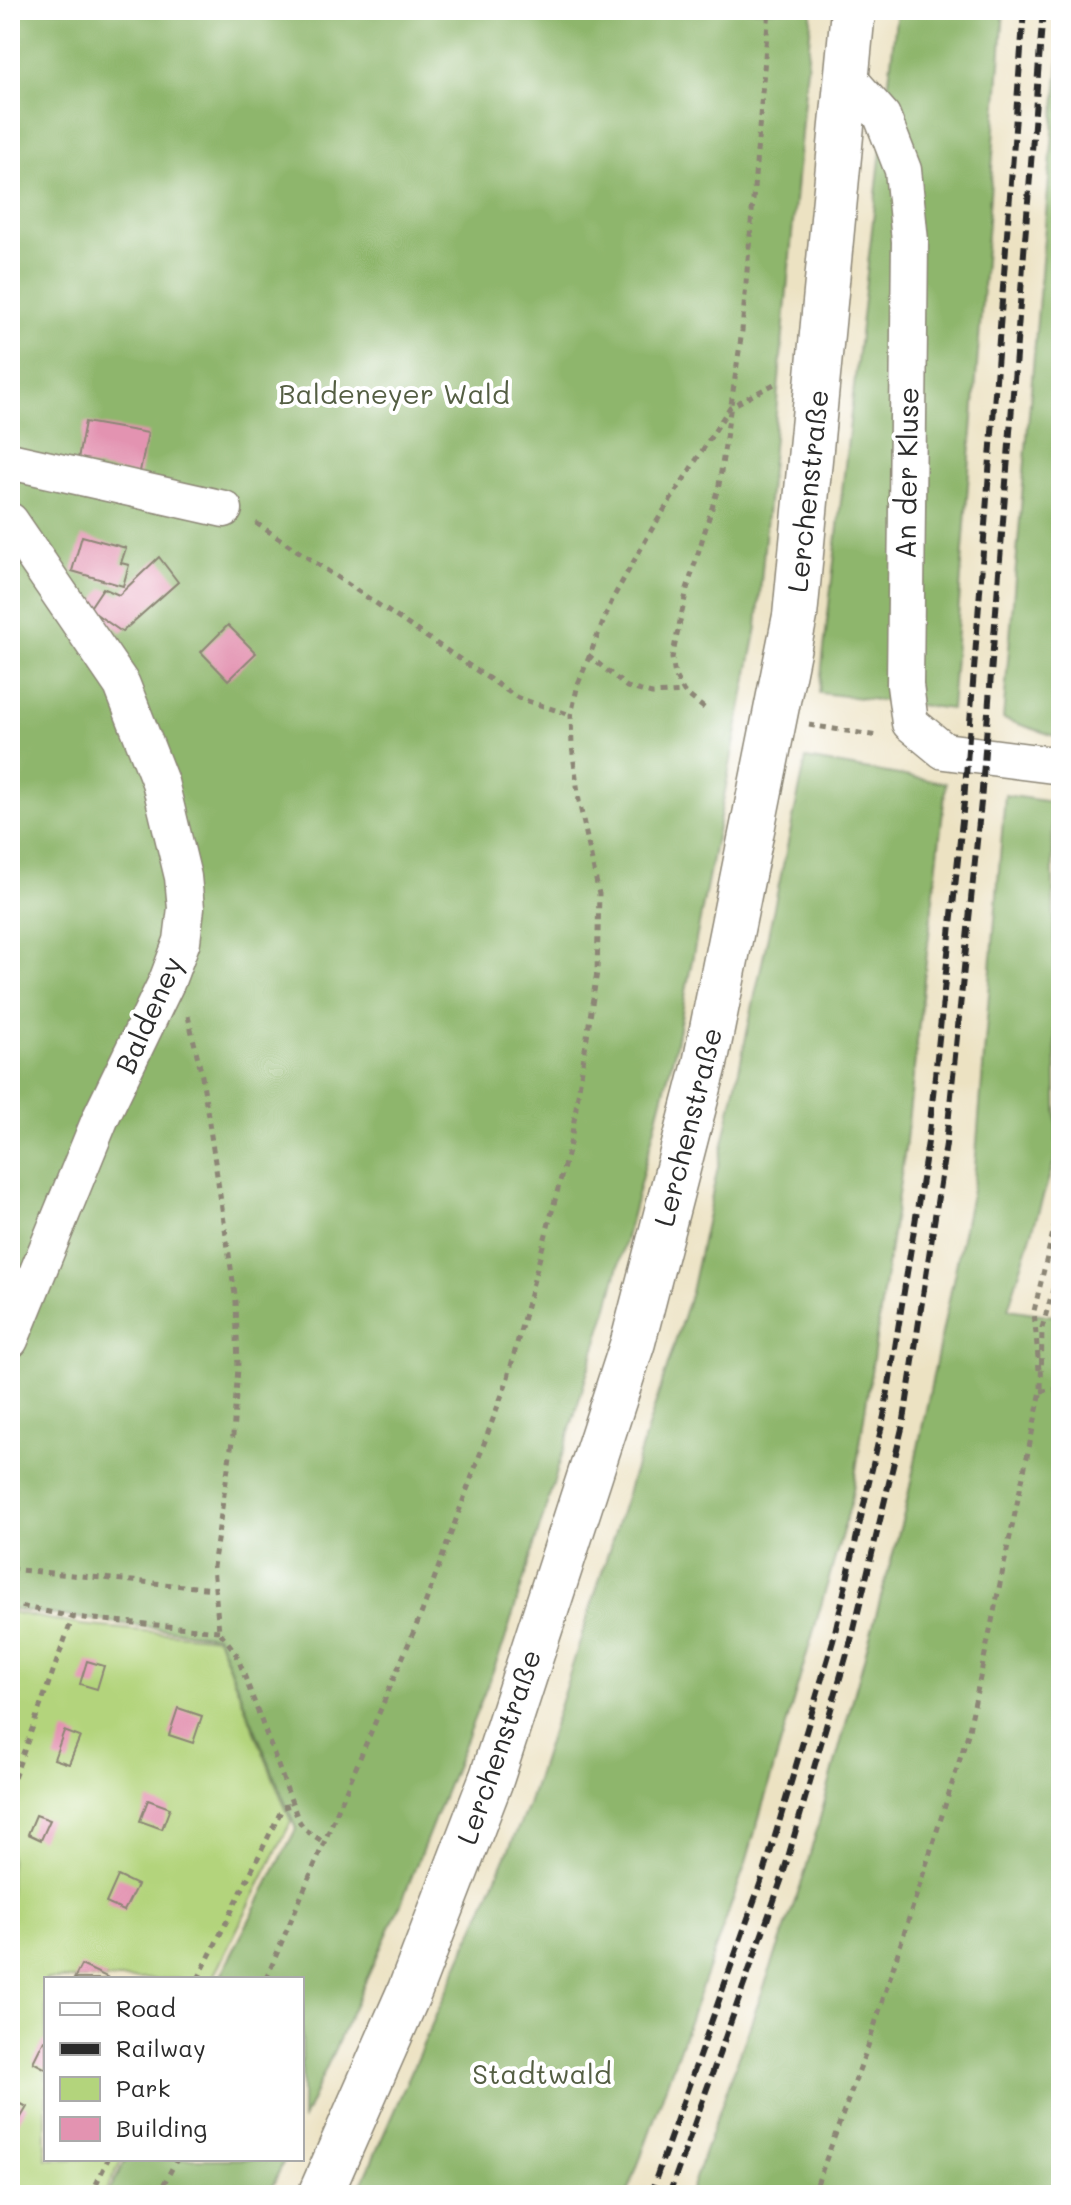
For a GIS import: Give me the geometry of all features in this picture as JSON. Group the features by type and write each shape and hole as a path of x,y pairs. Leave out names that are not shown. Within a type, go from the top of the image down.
{"main road":[{"name":"Lerchenstraße","path":"320,2195 410,1990 492,1777 633,1342 705,1064 795,616 853,10"}],"street":[{"name":"An der Kluse","path":"848,78 882,116 903,170 910,241 905,685 910,723 944,751 1061,766"},
{"path":"10,461 224,509"},
{"name":"Baldeney","path":"10,521 122,685 160,782 183,877 186,908 182,941 167,981 101,1117 10,1340"}],"path":[{"path":"704,708 684,692 675,676 672,658 675,634 719,485 742,331 769,10"},
{"path":"267,1977 422,1612 507,1381 571,1140 597,972 599,894 579,801 571,715 588,655 613,598 652,529 730,407"},
{"path":"224,509 248,518 518,698 571,715"},
{"path":"588,655 627,687 652,694 684,692"},
{"path":"808,725 883,737"},
{"path":"167,981 191,1021 236,1301 238,1368 233,1435 213,1558 219,1631 236,1653 281,1769 291,1805 305,1830 325,1843"},
{"path":"1041,1391 1034,1311 1061,1199"},
{"path":"813,2195 868,2046 968,1734 1041,1391 1042,1328 1061,1262"},
{"path":"1041,1391 1061,1389"},
{"path":"10,1569 215,1589"},
{"path":"10,1604 73,1617 219,1631"},
{"path":"10,1789 73,1617"},
{"path":"199,1977 283,1807 291,1805"},
{"path":"91,2195 107,2161"},
{"path":"158,2195 176,2161"}],"green space":[{"name":"Baldeneyer Wald","path":"10,10 812,10 757,627 674,1053 609,1303 504,1643 402,1901 304,2117 304,1977 220,1977 296,1829 217,1636 10,1609"},
{"path":"897,10 1004,10 951,709 819,693"},
{"path":"1061,38 1061,738 1003,719"},
{"name":"Stadtwald","path":"806,759 946,783 905,1149 851,1503 745,1866 627,2195 357,2195 527,1808 691,1292"},
{"path":"1005,795 1052,802 1057,1152 1008,1309 1061,1317 1061,2195 689,2195 804,1876 905,1510 974,1180"},
{"path":"10,1612 81,1625 217,1638 291,1822 213,1977 44,1977 44,2161 121,2161 104,2195 10,2195"},
{"path":"125,2161 284,2161 268,2195 107,2195"}],"building":[{"path":"85,422 148,433 139,476 77,464"},
{"path":"82,536 126,548 121,563 129,565 123,586 72,571"},
{"path":"159,557 178,582 122,632 89,609 103,588 119,595"},
{"path":"228,625 256,653 228,680 201,652"},
{"path":"87,1661 104,1666 97,1689 80,1684"},
{"path":"178,1708 202,1716 193,1743 169,1735"},
{"path":"64,1731 80,1737 69,1764 54,1759"},
{"path":"148,1800 170,1808 162,1829 140,1821"},
{"path":"36,1815 50,1820 41,1840 28,1834"},
{"path":"118,1876 137,1885 124,1911 106,1903"},
{"path":"81,1965 107,1977 75,1977"},
{"path":"44,2040 44,2068 33,2062"},
{"path":"10,2098 27,2107 13,2131 10,2130"}],"railway":[{"path":"650,2195 764,1873 833,1641 884,1416 928,1142 964,802 1024,10"},
{"path":"669,2195 782,1878 853,1633 904,1420 946,1144 981,802 1043,10"}]}
